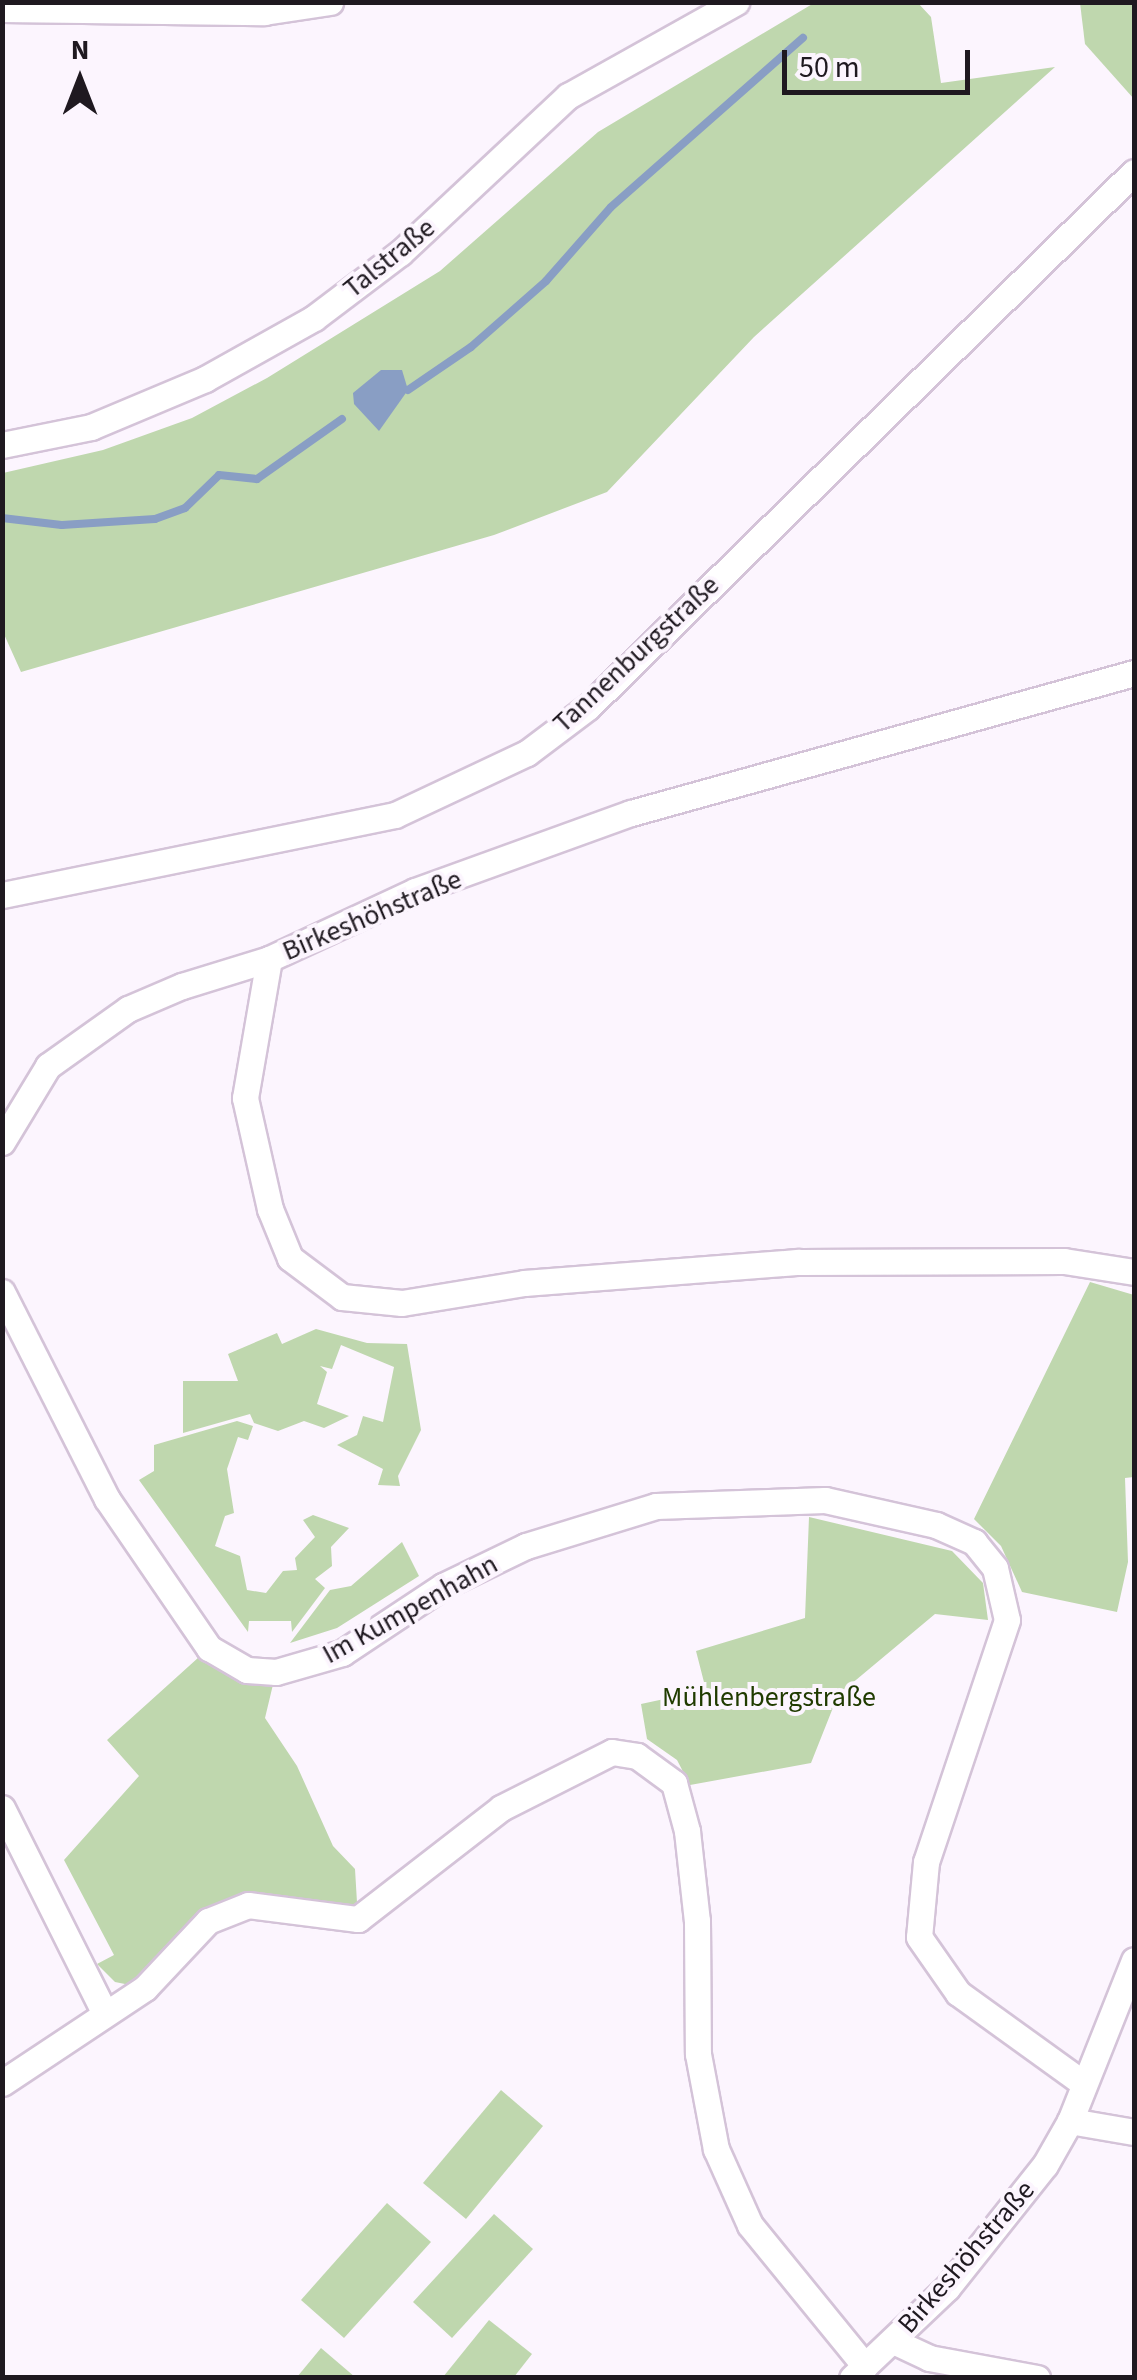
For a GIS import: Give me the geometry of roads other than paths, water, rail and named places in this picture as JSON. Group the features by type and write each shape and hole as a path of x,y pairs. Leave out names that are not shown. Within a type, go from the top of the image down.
{"street":[{"path":"2,9 264,12 330,2"},
{"name":"Talstraße","path":"2,446 91,427 205,379 314,318 400,253 568,96 736,2"},
{"name":"Tannenburgstraße","path":"2,895 395,815 527,753 588,707 1134,172"},
{"name":"Birkeshöhstraße","path":"1134,673 631,813 415,892 270,959 245,1098 270,1209 290,1258 342,1297 402,1304 524,1283 799,1262 1064,1261 1134,1272"},
{"path":"2,1142 48,1066 83,1036 182,986 270,959"},
{"name":"Im Kumpenhahn","path":"2,1292 107,1499 209,1648 247,1670 276,1672 342,1654 444,1586 526,1546 656,1506 824,1500 936,1525 974,1542 995,1568 1007,1620 926,1862 918,1938 958,1993 1084,2083"},
{"path":"2,2083 145,1988 198,1930 230,1910 285,1904 358,1918 376,1911 501,1808 612,1752 638,1756 674,1784 687,1831 698,1921 698,2054 716,2148 750,2225 858,2372"},
{"path":"2,1808 104,2012"},
{"name":"Birkeshöhstraße","path":"858,2372 892,2342 996,2232 1070,2122 1134,1960"},
{"path":"1070,2122 1134,2132"},
{"path":"892,2342 930,2358 1036,2378"}],"water":[{"path":"381,370 402,370 408,390 379,431 354,404 353,393"}],"waterway":[{"path":"408,390 471,347 546,281 611,207 803,38"},
{"path":"2,518 62,525 155,519 185,508 219,475 257,479 342,419"}],"park label":[{"name":"Mühlenbergstraße","path":"769,1697"}]}
